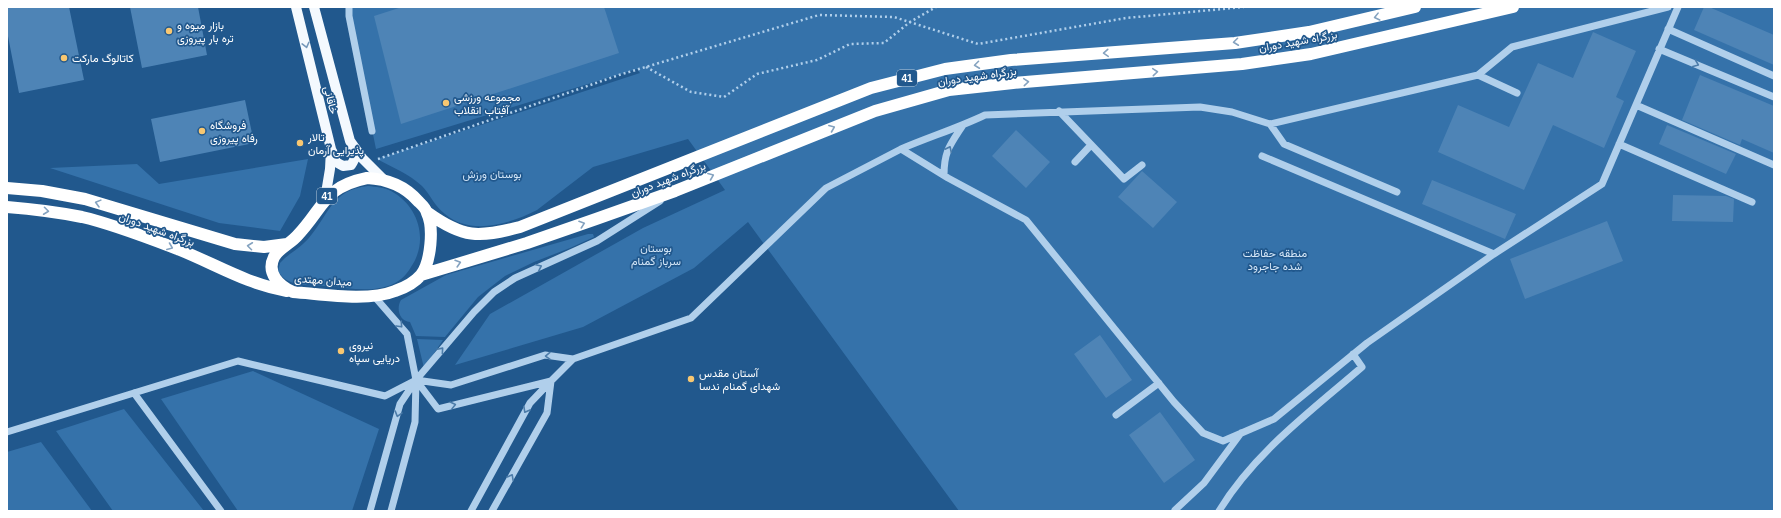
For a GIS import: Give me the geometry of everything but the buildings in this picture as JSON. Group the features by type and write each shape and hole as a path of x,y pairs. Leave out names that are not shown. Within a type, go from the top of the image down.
{"highway":[{"name":"بزرگراه شهید دوران","path":"428,213 450,228 462,233 474,235 495,234 520,227 871,88 944,69 1011,60 1235,43 1309,32 1415,7"},
{"name":"بزرگراه شهید دوران","path":"421,275 527,243 675,191 875,111 949,90 1242,64 1311,54 1513,7"},
{"name":"میدان مهتدی","path":"421,275 410,284 397,290 374,296 292,292 278,283 273,275 272,266 275,256 297,236 325,199 337,188 351,181 367,178 382,179 398,184 412,193 428,213"},
{"name":"بزرگراه شهید دوران","path":"7,188 42,191 85,199 235,244 264,247 288,244"},
{"name":"بزرگراه شهید دوران","path":"7,207 56,212 84,217 166,245 245,280 267,288 292,292"},
{"path":"421,275 427,261 431,235 428,213"}],"main road":[{"name":"خاقانی","path":"296,7 331,149 330,169 325,199"},
{"name":"خاقانی","path":"314,7 350,141 362,158 382,179"},
{"path":"331,149 336,162 344,166 351,165 355,159 356,153 350,141"}],"lane":[{"path":"349,7 349,16 372,131"},
{"path":"471,511 530,403 573,359 691,318 826,188 901,149 932,136 963,126 985,115 1200,106 1232,112 1270,124 1478,75 1512,47 1668,7"},
{"path":"901,149 944,175 1026,220 1159,383 1203,433 1223,441 1274,419 1353,354 1494,254 1602,184 1678,7"},
{"path":"1668,29 1774,76"},
{"path":"1660,49 1774,97"},
{"path":"1478,75 1517,93"},
{"path":"1636,105 1774,165"},
{"path":"1058,111 1124,179 1142,165"},
{"path":"1270,124 1284,144 1397,192"},
{"path":"944,175 944,160 950,146 963,126"},
{"path":"1619,144 1752,202"},
{"path":"1075,162 1091,145"},
{"path":"1262,156 1494,254"},
{"path":"370,511 400,404 416,380 474,312 500,288 539,267 597,241 675,191"},
{"path":"374,296 407,334 416,380 415,422 391,511"},
{"path":"1219,511 1230,493 1264,453 1362,367 1353,354"},
{"path":"7,432 238,361 385,396 416,380 451,385 545,355 573,359"},
{"path":"416,380 438,409 551,381"},
{"path":"492,511 547,413 551,381"},
{"path":"1116,415 1159,383"},
{"path":"134,393 221,511"},
{"path":"1175,510 1204,483 1241,433"}],"path":[{"path":"646,67 691,92 724,97 757,74 817,60 850,44 884,44 910,22 936,7"},
{"path":"377,159 619,74 819,15 894,17 978,44 1126,18 1244,7"}],"green space":[{"name":"منطقه حفاظت شده جاجرود","path":"347,7 1774,7 1774,511 959,511 748,222 694,268 583,327 455,365 490,314 643,228 725,190 688,139 593,167 537,210 515,220 490,226 466,225 455,221 441,211 425,189 412,178 377,159 640,73 637,69 376,149"},
{"path":"308,159 300,196 280,231 219,223 50,168 137,164 159,184"},
{"path":"368,186 383,188 391,191 401,198 414,215 418,225 420,235 416,257 404,276 388,286 373,289 356,289 292,283 282,276 278,271 280,263 308,239 338,198 356,188"},
{"path":"588,234 593,234 594,237 505,276 478,297 445,337 416,336 410,322 401,317 399,307 401,300 446,275"},
{"path":"417,339 443,340 424,368"},
{"path":"253,371 379,429 352,511 238,511 161,399"},
{"path":"124,409 204,511 113,511 56,431"},
{"path":"41,442 92,511 7,511 7,452"}],"place":[{"name":"بازار میوه و تره بار پیروزی","path":"169,31"},
{"name":"کاتالوگ مارکت","path":"64,58"},
{"name":"مجموعه ورزشی آفتاب انقلاب","path":"446,103"},
{"name":"فروشگاه رفاه پیروزی","path":"202,131"},
{"name":"تالار پذیرایی آرمان","path":"300,143"},
{"name":"نیروی دریایی سپاه","path":"341,351"},
{"name":"آستان مقدس شهدای گمنام ندسا","path":"691,379"}],"park label":[{"name":"بوستان ورزش","path":"492,174"},
{"name":"بوستان سرباز گمنام","path":"656,254"}]}
